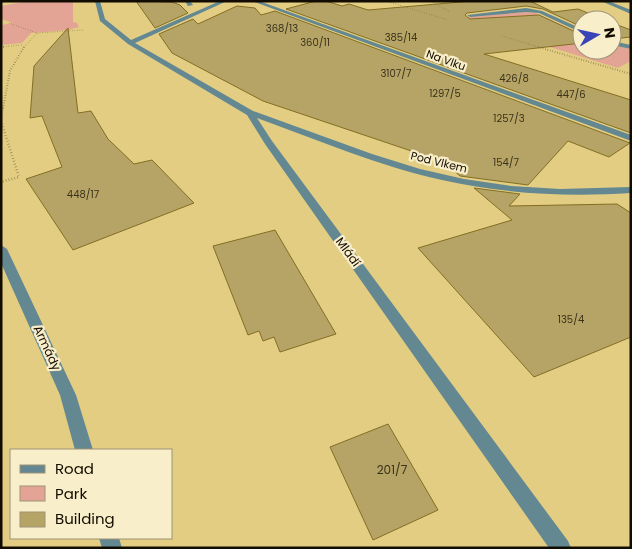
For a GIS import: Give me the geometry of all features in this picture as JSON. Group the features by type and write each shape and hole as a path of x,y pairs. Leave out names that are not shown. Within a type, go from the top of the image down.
{"street":[{"path":"1,2 7,1"},
{"name":"Mládí","path":"97,1 102,20 130,43 250,113 268,142 561,548"},
{"path":"130,43 225,1"},
{"name":"Na Vlku","path":"254,1 631,138"},
{"path":"603,1 631,12"},
{"path":"470,15 526,10 540,12 572,26"},
{"name":"Pod Vlkem","path":"250,113 417,171 468,183 580,192 631,190"},
{"name":"Armády","path":"1,249 68,395 84,449"}],"path":[{"path":"386,1 451,20"},
{"path":"1,20 37,33 91,29"},
{"path":"1,182 19,177 1,120 9,73 22,45 37,33"},
{"path":"498,34 631,74"},
{"path":"1,48 22,45"}],"green space":[{"path":"28,1 73,1 73,22 77,23 79,27 68,30 31,33 22,43 1,45 1,25 13,23 1,19 1,6"},
{"path":"525,12 536,13 572,29 572,54 456,18"},
{"path":"622,47 631,49 631,61 618,68 592,60 622,60"}],"building":[{"path":"136,1 172,2 180,5 188,13 155,28"},
{"path":"316,1 326,1 342,6 349,4 368,10 472,1 530,1 553,12 578,9 580,10 572,10 572,22 543,9 526,6 467,13 465,15 470,19 539,15 572,30 572,44 484,54 631,100 631,133 286,9"},
{"path":"237,6 255,8 261,15 275,11 630,143 609,157 568,141 528,185 460,176 444,162 263,101 172,53 159,34 193,19 198,24"},
{"path":"622,27 631,30 631,37 622,38"},
{"path":"68,28 78,113 91,111 108,139 134,164 152,160 194,203 73,250 26,179 62,167 42,116 30,118 34,66"},
{"path":"474,188 520,194 509,206 617,204 631,213 631,337 534,377 418,248 512,220"},
{"path":"275,230 336,334 280,352 274,337 263,341 259,331 248,335 213,246"},
{"path":"388,424 438,510 373,540 330,447"}]}
